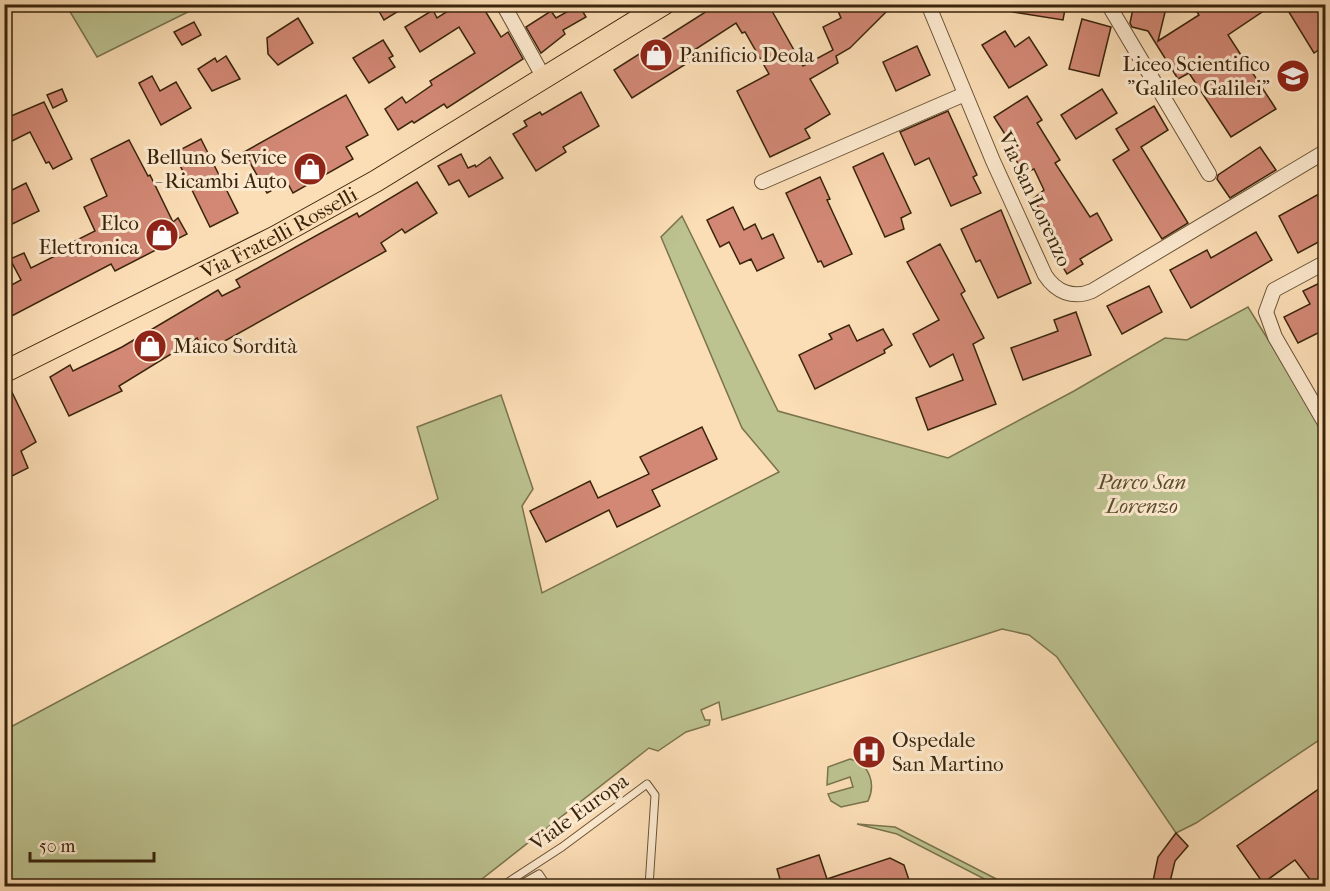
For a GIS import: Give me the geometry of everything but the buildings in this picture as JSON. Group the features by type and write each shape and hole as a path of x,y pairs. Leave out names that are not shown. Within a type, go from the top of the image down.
{"main road":[{"name":"Via Fratelli Rosselli","path":"4,372 275,237 376,181 664,4"}],"street":[{"path":"503,4 544,78"},
{"name":"Via San Lorenzo","path":"927,4 1045,275 1057,289 1074,296 1092,291 1326,151"},
{"path":"1108,4 1209,174"},
{"path":"762,182 965,94"},
{"path":"1326,262 1275,290 1266,312 1272,330 1326,425"}],"lane":[{"name":"Viale Europa","path":"502,886 562,848 647,784 655,795 650,886"},
{"name":"Viale Europa","path":"518,886 539,874 547,886"}],"green space":[{"path":"66,5 202,5 97,57"},
{"name":"Parco San Lorenzo","path":"682,216 778,411 948,458 1074,391 1165,338 1187,340 1248,307 1325,432 1325,736 1196,823 1176,833 1057,657 1029,635 1002,629 722,720 719,702 701,710 705,720 710,720 709,725 686,732 658,751 649,748 473,886 5,886 5,730 438,499 417,427 501,395 533,489 522,506 542,593 779,472 742,428 661,237"},
{"path":"850,759 867,770 871,782 870,795 868,801 841,807 831,801 828,794 853,787 850,777 827,785 828,767"},
{"path":"857,824 895,827 1010,886 998,886 897,834"}],"place":[{"name":"Panificio Deola","path":"656,55"},
{"name":"Liceo Scientifico \"Galileo Galilei\"","path":"1293,76"},
{"name":"Belluno Service - Ricambi Auto","path":"310,169"},
{"name":"Elco Elettronica","path":"162,235"},
{"name":"Maico Sordità","path":"150,346"},
{"name":"Ospedale San Martino","path":"869,752"}]}
